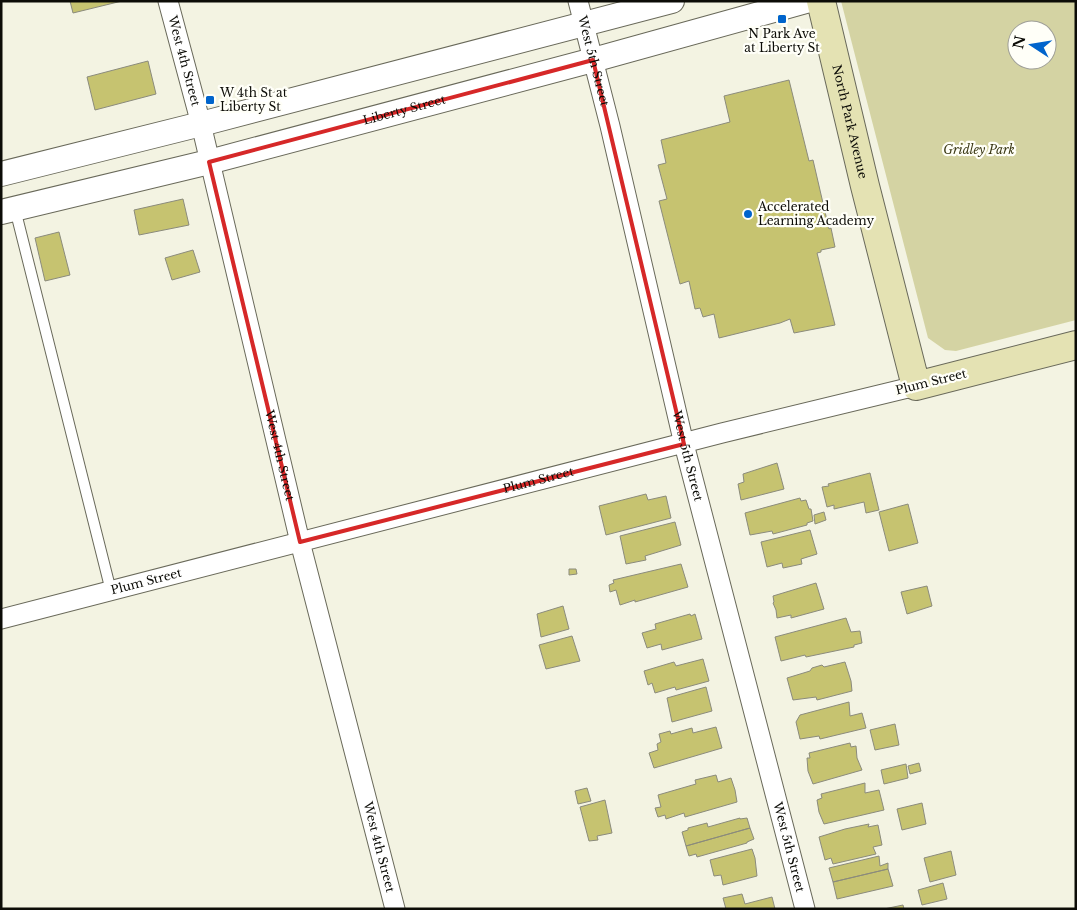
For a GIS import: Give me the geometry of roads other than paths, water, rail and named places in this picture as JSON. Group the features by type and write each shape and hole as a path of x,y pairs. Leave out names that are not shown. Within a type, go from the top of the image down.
{"main road":[{"name":"North Park Avenue","path":"821,1 865,186 916,386"},
{"name":"Plum Street","path":"916,386 1076,345"}],"street":[{"name":"West 4th Street","path":"168,1 201,124 300,542 395,909"},
{"name":"West 5th Street","path":"578,1 610,126 684,444 805,909"},
{"path":"1,174 201,124 672,1"},
{"name":"Liberty Street","path":"8,210 209,162 593,60 806,1"},
{"name":"Plum Street","path":"1,619 916,386"}],"lane":[{"path":"8,210 111,591"}],"place":[{"name":"N Park Ave at Liberty St","path":"782,19"},
{"name":"W 4th St at Liberty St","path":"210,100"},
{"name":"Accelerated Learning Academy","path":"748,214"}],"park label":[{"name":"Gridley Park","path":"979,150"}]}
